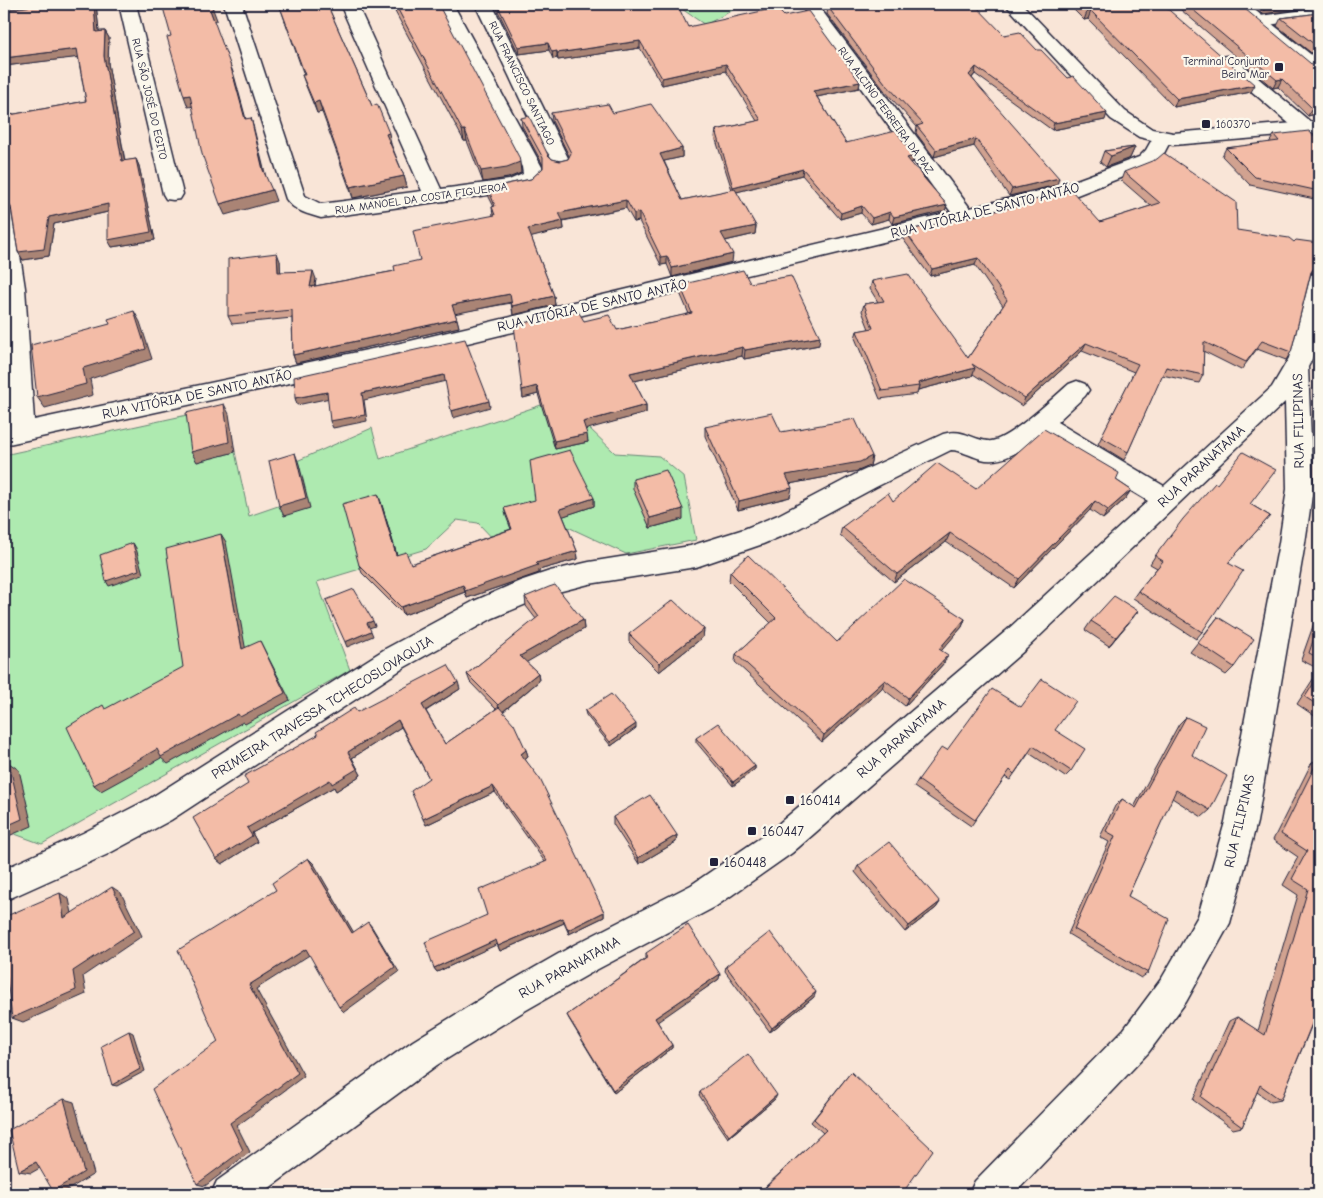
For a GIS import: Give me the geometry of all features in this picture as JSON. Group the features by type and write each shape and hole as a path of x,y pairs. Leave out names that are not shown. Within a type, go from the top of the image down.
{"street":[{"name":"RUA SÃO JOSÉ DO EGITO","path":"127,4 173,194"},
{"name":"RUA MANOEL DA COSTA FIGUEROA","path":"233,4 296,199 309,208 321,210 509,186 530,180 533,175 532,167 444,4"},
{"path":"348,4 434,196"},
{"name":"RUA FRANCISCO SANTIAGO","path":"483,4 560,162"},
{"name":"RUA ALCINO FERREIRA DA PAZ","path":"808,4 965,216"},
{"path":"1013,4 1118,115 1146,133 1162,138 1185,139 1312,128"},
{"path":"1238,4 1319,70"},
{"path":"1260,21 1319,13"},
{"path":"1217,52 1312,128"},
{"name":"RUA VITÓRIA DE SANTO ANTÃO","path":"13,434 410,349 1070,190 1127,170 1146,161 1155,153 1162,138"},
{"path":"4,216 14,288 13,434"},
{"name":"RUA PARANATAMA","path":"230,1194 425,1053 509,1000 586,957 703,896 781,842 1016,640 1165,498 1274,399 1306,363 1319,280"},
{"name":"RUA FILIPINAS","path":"988,1194 1136,1041 1174,990 1213,924 1241,822 1292,543 1300,489 1306,363"},
{"name":"PRIMEIRA TRAVESSA TCHECOSLOVAQUIA","path":"4,885 90,848 181,797 268,738 407,649 532,588 586,572 691,557 739,543 800,518 868,480 948,441 966,442 983,450 998,451 1039,423 1077,390"},
{"path":"1039,423 1165,498"}],"green space":[{"path":"659,4 744,4 705,25 682,9"},
{"path":"559,399 615,453 659,456 684,477 696,540 626,554 568,527 497,543 478,523 457,520 426,549 317,582 350,670 42,844 4,830 4,455 187,415 197,462 235,452 249,516 281,505 274,471 372,428 380,459"}],"building":[{"path":"46,4 94,4 96,32 105,31 104,56 122,161 136,159 151,232 108,240 108,204 49,217 44,249 18,252 11,207 4,201 4,116 86,101 77,49 4,58 4,10"},
{"path":"162,4 211,4 213,9 210,10 230,64 245,119 251,118 263,170 272,190 220,204 202,154 190,95 184,96 167,37 171,36"},
{"path":"279,4 327,4 372,106 377,104 389,133 386,134 404,176 350,187 319,101 314,103 302,75 305,75"},
{"path":"395,4 438,4 520,162 507,167 481,171 465,130 462,130"},
{"path":"497,4 677,4 688,27 776,8 784,16 808,11 860,82 813,91 846,143 896,131 914,156 907,158 947,205 894,217 890,212 872,218 862,206 841,213 803,169 733,187 716,130 761,120 726,64 662,78 640,41 557,53 557,51 552,52 548,43 518,47"},
{"path":"843,4 865,4 872,6 887,4 974,4 1004,35 1020,32 1037,50 1041,50 1068,78 1073,76 1107,113 1054,123 976,67 969,75 1059,178 1012,189 976,139 936,150 917,126 923,124 885,83 828,7"},
{"path":"1078,4 1162,4 1255,85 1177,99 1091,11 1087,12"},
{"path":"1186,4 1239,4 1316,68 1319,68 1319,106 1312,108 1282,79 1277,80"},
{"path":"1263,4 1284,4 1266,6"},
{"path":"1319,13 1319,48 1281,18"},
{"path":"608,104 613,113 651,104 682,148 660,154 682,200 735,189 756,226 721,233 733,254 672,268 667,256 661,257 639,212 634,214 626,200 559,213 563,221 528,229 554,296 512,306 510,294 452,305 457,319 293,355 292,310 228,316 228,259 277,253 278,272 313,271 310,287 395,271 394,266 420,260 413,231 495,215 492,207 495,206 488,188 531,179 543,168 543,158 521,118 529,116 548,155 552,159 560,161 568,159 571,153 551,113"},
{"path":"1309,131 1319,142 1319,191 1255,177 1226,148 1279,141 1274,135"},
{"path":"1135,147 1111,156 1104,151"},
{"path":"1164,153 1236,202 1237,230 1289,238 1294,242 1296,240 1318,243 1319,265 1316,265 1311,272 1291,352 1262,341 1246,362 1204,342 1203,375 1166,367 1128,452 1101,437 1138,364 1086,343 1025,398 972,364 975,368 918,383 919,386 882,391 857,331 873,328 864,304 884,301 872,281 908,274 968,358 1007,300 978,258 932,269 905,231 1023,205 1022,203 1072,191 1100,222 1160,203 1124,172 1157,159"},
{"path":"743,270 750,283 791,276 820,337 745,350 743,347 630,373 646,405 583,422 587,434 554,441 537,386 522,390 514,325 578,311 584,321 609,315 617,330 692,313 680,285"},
{"path":"134,311 146,349 83,368 86,384 37,397 31,345 110,324 108,319"},
{"path":"465,339 489,401 451,411 444,375 362,393 365,415 330,421 327,392 295,398 294,377"},
{"path":"224,404 229,442 191,452 186,413"},
{"path":"772,413 781,432 855,419 872,456 860,462 786,475 792,488 739,501 705,427"},
{"path":"1044,429 1119,473 1116,480 1131,490 1108,510 1095,501 1019,579 950,533 897,574 842,527 888,493 893,501 937,463 976,489"},
{"path":"570,450 594,498 560,509 577,551 536,563 538,565 465,591 463,585 401,607 359,565 342,504 378,494 396,555 406,552 411,564 512,529 504,508 535,500 530,461"},
{"path":"1243,452 1276,470 1250,504 1270,516 1228,563 1243,571 1202,632 1138,591 1163,561 1155,556 1183,519 1215,483 1217,484"},
{"path":"295,453 306,498 279,506 269,461"},
{"path":"666,470 683,509 650,518 633,479"},
{"path":"221,534 242,649 260,641 285,693 240,717 238,714 161,757 157,749 94,785 67,727 103,705 105,709 183,667 166,549"},
{"path":"133,543 139,570 106,581 100,555"},
{"path":"748,555 837,642 904,579 965,619 939,649 948,655 908,698 885,680 824,735 736,654 776,618 730,572"},
{"path":"555,585 583,620 520,656 538,673 498,705 467,674 539,616 525,597"},
{"path":"354,589 373,621 367,623 371,631 345,642 326,600"},
{"path":"1114,596 1138,611 1116,637 1091,621"},
{"path":"673,600 704,629 659,663 629,634"},
{"path":"1218,617 1254,639 1234,667 1198,643"},
{"path":"1319,623 1319,658 1309,653"},
{"path":"448,665 458,682 422,705 445,744 499,707 514,724 526,750 521,754 540,779 604,912 568,930 563,918 498,946 496,940 434,968 425,942 487,915 479,890 547,861 493,786 423,819 411,791 429,778 398,720 348,752 357,769 332,784 330,780 247,828 252,836 216,859 193,818 248,784 244,776 318,735 316,732 354,708 357,712"},
{"path":"1319,675 1319,706 1305,697"},
{"path":"1042,679 1076,701 1055,730 1085,749 1071,771 1033,746 1014,774 1010,770 975,820 918,780 942,747 947,750 992,689 1021,707"},
{"path":"611,694 636,724 610,742 585,711"},
{"path":"1186,717 1205,726 1192,755 1227,776 1210,810 1176,790 1128,896 1169,919 1148,973 1074,929 1115,836 1106,831 1122,799 1136,808"},
{"path":"718,723 755,766 733,782 696,738"},
{"path":"1319,758 1319,1021 1318,1024 1313,1021 1281,1100 1260,1085 1242,1127 1201,1097 1237,1017 1265,1035 1308,889 1292,879 1307,851 1281,834"},
{"path":"9,763 22,819 4,827 4,765"},
{"path":"650,795 677,835 638,858 613,817"},
{"path":"889,842 940,902 909,926 858,866"},
{"path":"308,858 352,933 368,922 395,967 339,1007 306,949 249,985 298,1073 230,1123 243,1150 197,1184 152,1089 218,1042 178,950 276,890 272,883"},
{"path":"112,887 134,931 73,971 76,990 12,1018 4,957 4,917 60,893 64,918"},
{"path":"688,925 720,974 655,1018 672,1045 613,1090 567,1015 648,957 646,953"},
{"path":"770,932 816,992 772,1028 726,966"},
{"path":"129,1031 140,1069 112,1085 101,1046"},
{"path":"748,1054 777,1095 729,1136 700,1092"},
{"path":"851,1072 933,1150 902,1194 772,1194 766,1187 826,1130 814,1119"},
{"path":"64,1099 84,1172 53,1191 36,1162 19,1171 9,1130"}],"place":[{"name":"Terminal Conjunto Beira Mar","path":"1279,67"},
{"name":"160370","path":"1206,124"},
{"name":"160414","path":"790,800"},
{"name":"160447","path":"752,831"},
{"name":"160448","path":"714,862"}]}
